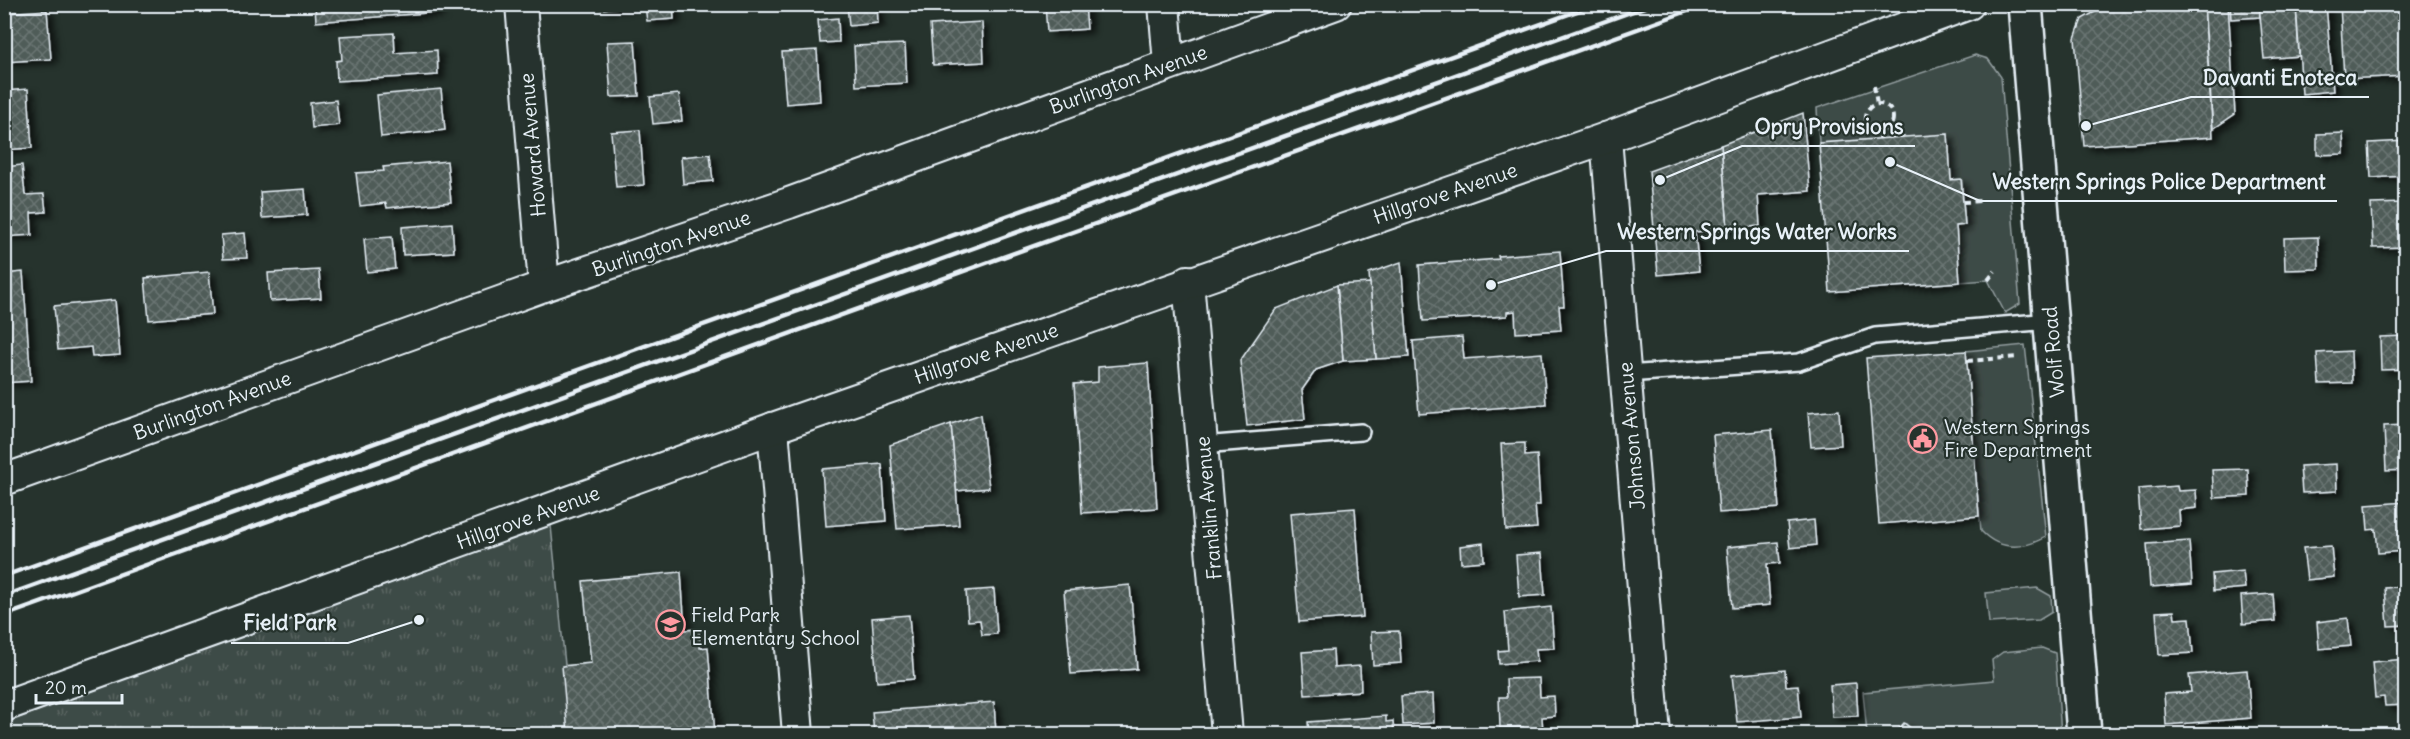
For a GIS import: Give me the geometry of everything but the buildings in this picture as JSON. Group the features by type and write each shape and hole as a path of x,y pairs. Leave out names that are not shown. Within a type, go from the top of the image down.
{"main road":[{"name":"Wolf Road","path":"2025,4 2084,735"}],"street":[{"name":"Howard Avenue","path":"521,4 544,286"},
{"path":"1164,4 1169,64"},
{"name":"Burlington Avenue","path":"4,480 544,286 789,203 1336,4"},
{"name":"Hillgrove Avenue","path":"4,706 773,428 1188,281 1606,138 1968,4"},
{"name":"Johnson Avenue","path":"1606,138 1655,735"},
{"name":"Franklin Avenue","path":"1188,281 1227,735"},
{"path":"773,428 798,735"}],"lane":[{"path":"1626,374 1799,362 1875,336 2050,321"},
{"path":"1202,445 1361,432"}],"path":[{"path":"1874,86 1877,104"},
{"path":"1877,104 1867,110 1864,118 1868,127 1880,132"},
{"path":"1877,104 1888,108 1893,116 1891,126 1880,132"},
{"path":"1880,132 1880,138"},
{"path":"1963,202 1982,201"},
{"path":"1989,280 1995,271"},
{"path":"1967,361 2018,357"}],"green space":[{"path":"1975,55 1988,59 2001,77 2020,304 2005,313 1988,280 1960,282 1956,226 1965,225 1962,180 1951,180 1948,134 1819,143 1817,108"},
{"path":"2025,345 2046,537 2028,544 2012,546 1996,542 1981,531 1966,351"},
{"path":"550,516 572,734 5,734 5,723"},
{"path":"2037,588 2051,596 2052,612 2039,620 1989,623 1986,593"},
{"path":"2042,648 2055,653 2061,734 1918,734 1905,723 1894,734 1867,734 1863,692 1994,680 1992,660 2003,652"}],"railway":[{"path":"4,576 1597,4"},
{"path":"4,596 1653,4"},
{"path":"4,616 1707,4"}],"place":[{"name":"Davanti Enoteca","path":"2086,126"},
{"name":"Western Springs Police Department","path":"1890,162"},
{"name":"Opry Provisions","path":"1660,180"},
{"name":"Western Springs Water Works","path":"1491,285"},
{"name":"Western Springs Fire Department","path":"1923,438"},
{"name":"Field Park","path":"419,620"},
{"name":"Field Park Elementary School","path":"670,625"}]}
